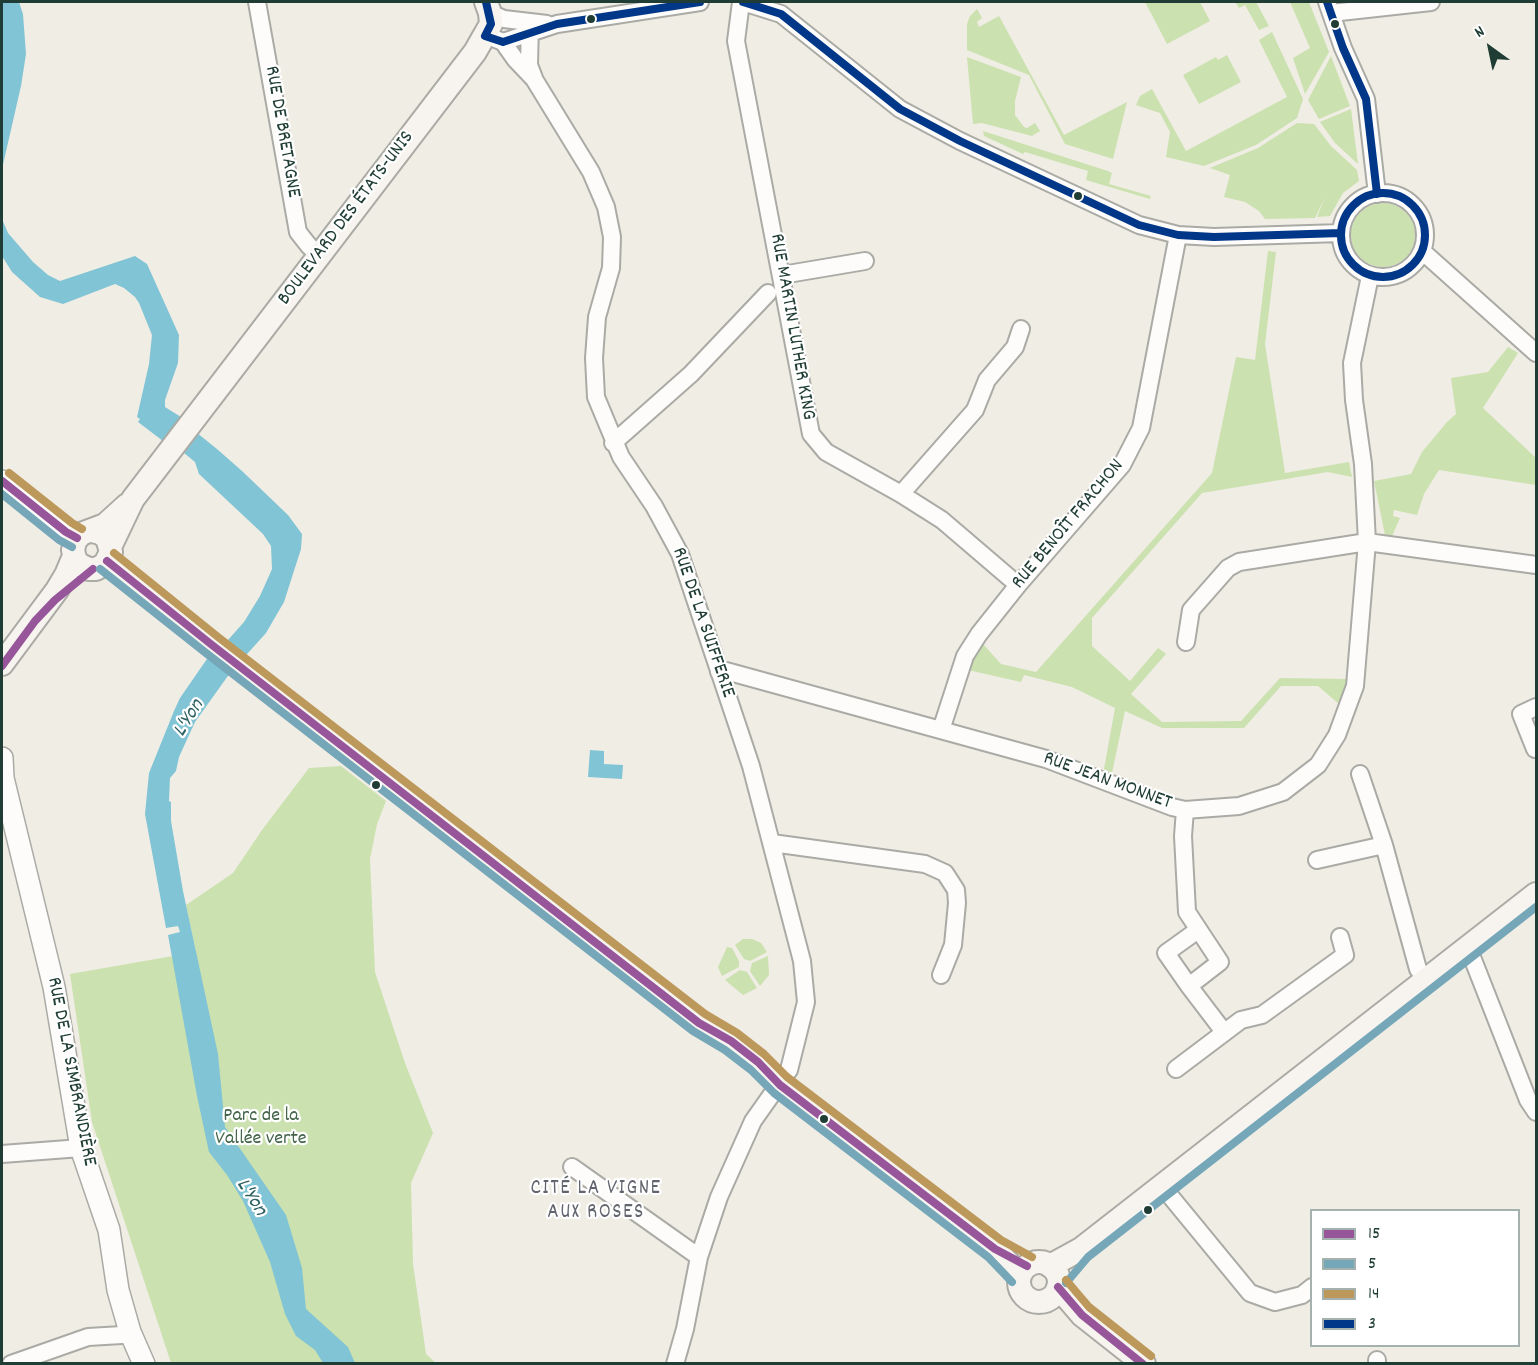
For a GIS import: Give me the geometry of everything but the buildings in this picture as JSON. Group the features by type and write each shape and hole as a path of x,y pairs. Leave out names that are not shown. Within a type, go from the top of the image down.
{"main road":[{"name":"BOULEVARD DES ÉTATS-UNIS","path":"133,500 475,52 494,39 488,7"},
{"path":"2,664 66,575 81,542 105,525 133,500"},
{"path":"35,621 55,600 104,558 133,500"},
{"path":"81,542 104,535 104,558"},
{"path":"81,542 80,565 104,558"},
{"path":"104,558 212,645 699,1023 731,1041 758,1062 780,1086 1024,1270"},
{"path":"1144,1364 1082,1315 1053,1282 1038,1262 1024,1270 1019,1287 1026,1297 1037,1302 1053,1282 1081,1249 1536,894"}],"street":[{"name":"RUE DE BRETAGNE","path":"257,2 298,232 319,255"},
{"path":"494,39 530,28 700,2"},
{"path":"742,2 781,14 900,110 969,146 1139,225 1178,235 1214,237 1341,233"},
{"name":"RUE MARTIN LUTHER KING","path":"742,2 736,40 811,434 826,452 942,520 1018,585"},
{"path":"1377,194 1366,99 1343,48 1330,7 1431,2"},
{"path":"488,7 504,19 530,28"},
{"name":"RUE DE LA SUIFFERIE","path":"530,28 529,64 534,79"},
{"name":"RUE DE LA SUIFFERIE","path":"494,39 534,79 591,172 606,207 612,237 611,268 597,317 594,358 596,397 621,458 654,506 680,554 751,765 802,961 806,1002 789,1070 780,1086 753,1121 719,1197 699,1257 686,1329 675,1364"},
{"path":"1377,194 1389,194 1412,205 1424,226 1425,238 1416,261 1401,273 1383,277 1370,276 1358,269 1348,259 1342,247 1341,233 1344,219 1352,207 1363,198 1377,194"},
{"name":"RUE BENOÎT FRACHON","path":"941,730 965,656 979,634 1018,585 1122,465 1141,428 1178,235"},
{"path":"1422,250 1536,353"},
{"path":"782,275 865,261"},
{"name":"RUE JEAN MONNET","path":"719,672 726,671 1046,759 1185,810 1239,806 1283,792 1318,765 1337,735 1355,686 1366,542 1363,464 1354,400 1352,363 1370,276"},
{"path":"613,443 691,374 768,293"},
{"path":"901,494 975,410 987,380 1015,347 1021,329"},
{"path":"2,481 81,542"},
{"path":"1186,642 1191,610 1228,568 1239,562 1366,542 1536,565"},
{"path":"1536,707 1521,714 1536,748"},
{"name":"RUE DE LA SIMBRANDIÈRE","path":"2,770 54,987 81,1148 109,1230 118,1290 130,1332 144,1364"},
{"path":"1360,774 1384,845 1418,969 1426,980"},
{"path":"1185,810 1183,836 1187,912 1220,962 1189,986"},
{"path":"772,843 925,864 945,873 956,890 957,903 953,945 941,975"},
{"path":"1317,860 1384,845"},
{"path":"1198,930 1166,953 1224,1032"},
{"path":"1176,1069 1241,1020 1262,1015 1345,955 1340,937"},
{"path":"1468,947 1528,1100 1536,1112"},
{"path":"2,1154 81,1148"},
{"path":"572,1167 699,1257"},
{"path":"1162,1186 1250,1293 1275,1302 1302,1295 1310,1288"},
{"path":"11,1364 88,1337 122,1335 130,1332"}],"green space":[{"path":"1145,2 1200,2 1210,21 1167,44"},
{"path":"1235,2 1256,2 1269,26 1259,30 1245,5 1239,8"},
{"path":"1290,2 1309,2 1329,52 1305,94 1293,58 1310,48"},
{"path":"977,9 982,18 977,22 979,27 999,16 1064,135 1127,102 1113,159 1065,144 1029,75 967,50 967,24 970,16"},
{"path":"1272,32 1303,99 1297,118 1256,145 1204,166 1166,157 1170,132 1160,113 1136,105 1140,96 1152,89 1186,151 1287,97 1259,40"},
{"path":"1227,55 1241,82 1199,104 1183,75 1216,57 1218,60"},
{"path":"1331,56 1350,106 1319,119 1308,100"},
{"path":"967,57 1021,77 1015,101 1015,115 1024,127 1027,128 1035,123 1040,131 1032,136 982,123 973,124"},
{"path":"1351,109 1358,164 1335,143 1320,122"},
{"path":"1297,123 1314,124 1331,146 1357,170 1359,181 1343,193 1330,216 1317,217 1325,197 1315,218 1265,219 1259,211 1245,202 1224,197 1230,175 1210,168 1258,148"},
{"path":"983,131 1108,171 1112,173 1109,184 1151,196 1150,199 1086,180 1088,171 1025,152 1023,154 984,136"},
{"path":"1383,203 1401,209 1409,217 1415,235 1409,253 1401,261 1383,267 1365,261 1357,253 1351,235 1357,217 1365,209"},
{"path":"1268,251 1276,252 1265,344 1285,473 1349,462 1352,477 1328,472 1202,493 1092,618 1092,646 1130,681 1158,648 1166,654 1131,694 1162,722 1241,721 1280,678 1347,679 1339,704 1318,686 1281,686 1244,728 1162,728 1125,711 1112,773 1104,769 1115,708 1072,687 1024,675 1021,682 968,670 982,643 1001,664 1036,672 1212,473 1236,357 1255,360"},
{"path":"1508,347 1518,353 1483,408 1536,458 1536,485 1439,470 1424,494 1417,515 1394,510 1393,516 1400,518 1392,536 1385,535 1374,481 1411,474 1422,452 1456,414 1451,378 1488,372"},
{"name":"Parc de la Vallée verte","path":"341,766 386,801 377,824 370,859 375,972 405,1063 433,1133 411,1183 413,1264 426,1354 436,1363 171,1363 92,1122 70,974 196,952 186,905 233,873 309,768"},
{"path":"743,939 752,939 761,943 767,952 750,961 744,959 735,945"},
{"path":"727,947 732,948 739,961 739,967 722,976 718,967"},
{"path":"768,956 769,975 760,986 750,971 752,963"},
{"path":"740,970 747,972 757,988 743,995 725,980"}],"water":[{"path":"2,2 19,2 23,14 26,54 2,169 3,87"},
{"name":"L'Yon","path":"2,219 8,233 33,262 48,275 60,281 135,256 147,264 179,335 178,363 165,400 165,407 181,417 181,420 242,471 288,515 302,534 301,549 284,602 266,633 230,673 195,722 179,757 176,771 170,778 169,801 171,802 171,821 183,891 218,1054 225,1127 286,1215 302,1268 306,1309 348,1347 355,1363 323,1363 315,1350 296,1336 285,1314 270,1262 243,1201 209,1152 168,935 180,932 178,926 166,928 145,814 149,773 180,698 209,656 244,622 260,596 272,569 271,546 263,534 199,474 195,462 167,439 163,441 138,422 152,335 135,297 115,284 63,304 40,297 12,272 2,256"},
{"path":"590,750 604,751 604,764 623,765 622,779 588,777"}],"transit line":[{"name":"3","path":"486,2 491,24 485,36 503,42 557,24 700,2"},
{"name":"3","path":"743,2 781,14 900,109 960,141 1139,225 1178,235 1214,237 1341,233"},
{"name":"3","path":"1327,2 1343,48 1366,99 1377,194"},
{"name":"3","path":"1383,193 1406,200 1418,212 1425,235 1418,258 1406,270 1383,277 1360,270 1348,258 1341,235 1348,212 1360,200 1383,193"},
{"name":"14","path":"9,473 82,529"},
{"name":"15","path":"2,481 66,532 77,538"},
{"name":"5","path":"2,494 59,540 72,547"},
{"name":"14","path":"114,553 218,637 705,1014 737,1033 764,1054 787,1077 1001,1240 1032,1257"},
{"name":"15","path":"107,561 699,1023 731,1041 758,1062 780,1085 995,1249 1027,1266"},
{"name":"15","path":"2,666 35,621 55,600 93,569"},
{"name":"5","path":"100,569 693,1031 725,1050 751,1070 774,1093 988,1257 1012,1282"},
{"name":"5","path":"1066,1283 1088,1257 1536,907"},
{"name":"14","path":"1066,1280 1089,1307 1151,1356"},
{"name":"15","path":"1058,1287 1082,1315 1143,1364"}],"district":[{"name":"CITÉ LA VIGNE AUX ROSES","path":"596,1202"}]}
